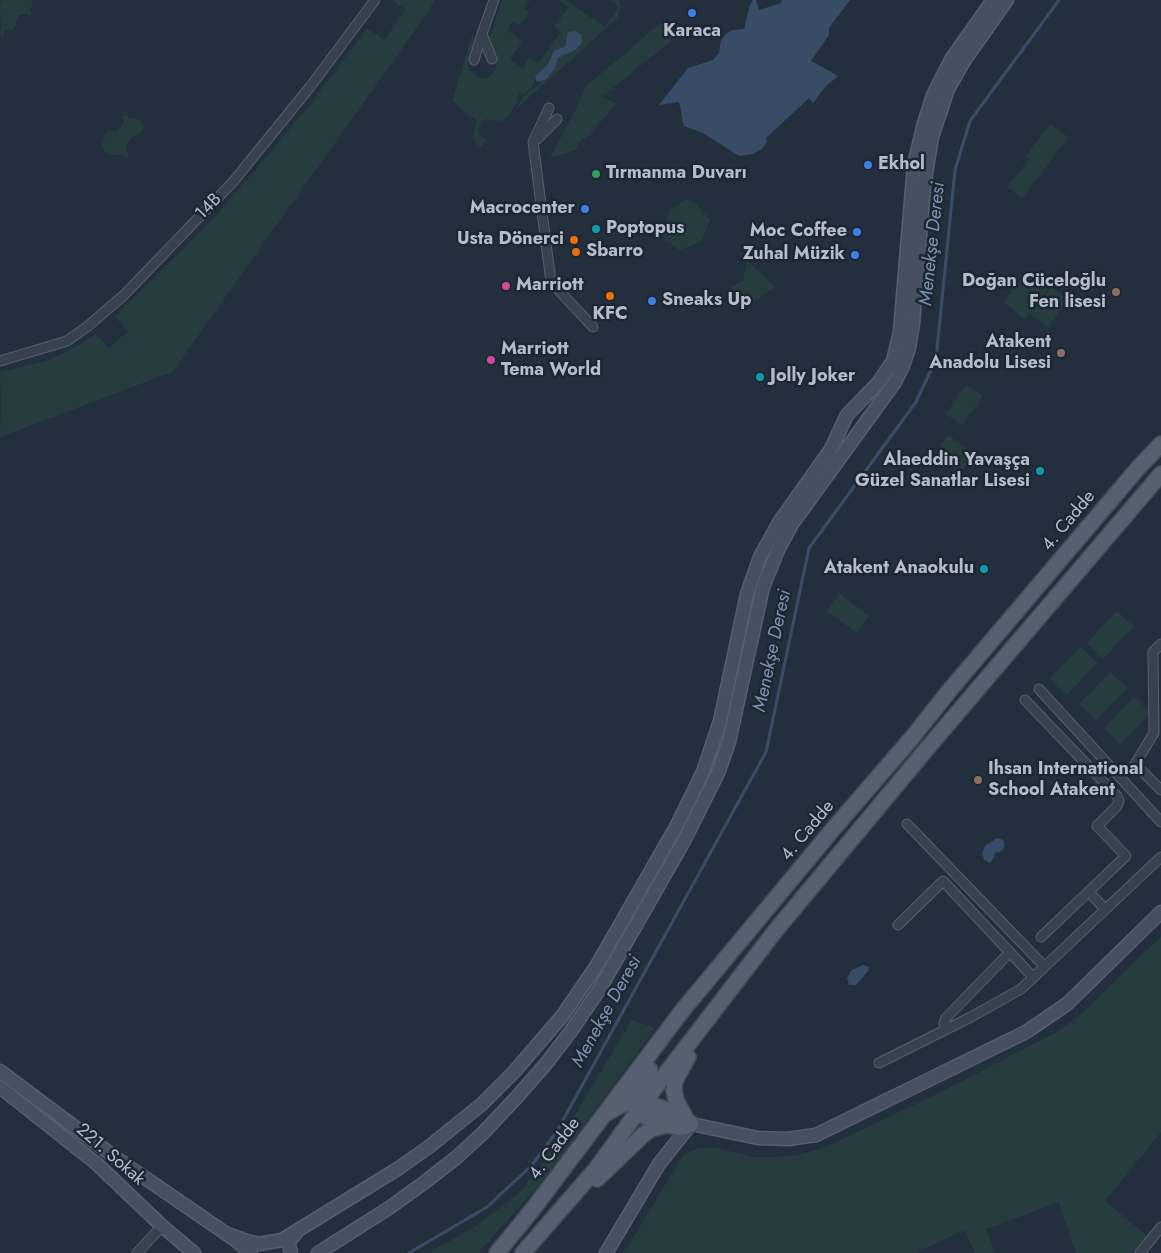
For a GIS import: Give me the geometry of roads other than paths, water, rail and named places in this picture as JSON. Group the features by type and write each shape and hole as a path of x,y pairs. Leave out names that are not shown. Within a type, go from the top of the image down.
{"main road":[{"name":"4. Cadde","path":"497,1253 533,1209 696,994 911,739 949,691 1139,467 1161,444"},
{"path":"524,1253 596,1169 639,1105 776,930 911,767 1161,474"},
{"path":"688,1120 681,1128 646,1117 634,1098 638,1086 686,1022 696,994"},
{"path":"688,1120 676,1100 674,1091 675,1081 710,1014"},
{"path":"604,1115 621,1105 639,1105 688,1120"},
{"path":"554,1219 643,1134 651,1129 667,1125"}],"street":[{"name":"14B","path":"0,361 67,341 88,326 124,295 232,183 310,87 375,0"},
{"path":"474,60 494,0"},
{"path":"225,1233 259,1244 282,1240 399,1168 462,1121 514,1072 556,1024 582,988 611,942 694,793 703,772 720,721 753,574 770,537 823,463 847,415 886,373 893,361 900,332 914,165 923,127 933,95 952,58 993,0"},
{"path":"318,1253 425,1182 457,1157 483,1133 545,1066 599,990 684,841 718,773 729,742 763,587 778,550 792,524 895,382 903,366 909,348 924,186 930,143 948,90 964,61 1007,0"},
{"path":"482,34 492,59"},
{"path":"549,108 533,142 551,282 593,327"},
{"path":"533,142 557,118"},
{"path":"858,403 865,404 870,409 869,418"},
{"path":"840,431 849,436 859,432"},
{"path":"1161,644 1153,652 1154,733 1135,764 1161,790"},
{"path":"1039,689 1161,822"},
{"path":"1025,700 1118,798 1117,806 1097,826 1126,856 1042,937"},
{"path":"907,824 1044,966"},
{"path":"879,1064 1021,989 1161,857"},
{"path":"898,925 943,882 1033,977"},
{"path":"1088,892 1105,909"},
{"path":"606,1253 659,1164 688,1120 758,1138 788,1138 816,1135 1026,1032 1067,1004 1161,912"},
{"path":"945,1030 944,1023 946,1018 1010,952"},
{"path":"0,1071 116,1158 251,1253"},
{"name":"221. Sokak","path":"0,1087 96,1164 162,1226 194,1253"},
{"path":"137,1253 162,1226"},
{"path":"1140,1253 1161,1227"},
{"path":"292,1253 288,1245 296,1233"}],"water":[{"path":"753,0 756,0 759,10 782,3 781,0 850,0 829,28 829,35 811,61 838,76 824,88 813,103 809,98 766,138 767,141 762,149 753,154 739,156 703,133 684,126 679,102 659,105 688,68 713,60 719,53 721,41 726,34 733,30 744,29"},
{"path":"575,31 581,34 581,44 575,50 558,58 554,70 546,79 541,82 536,81 535,76 547,66 554,51 565,46 569,32"},
{"path":"997,838 1003,840 1005,845 1002,851 995,853 990,863 984,860 982,854 985,846"},
{"path":"863,965 869,967 868,971 856,985 849,985 847,978 852,970"}],"waterway":[{"name":"Menekşe Deresi","path":"409,1253 487,1207 532,1165 557,1131 766,752 809,548 916,402 936,359 955,170 970,121 1059,0"}],"place":[{"name":"Karaca","path":"692,13"},
{"name":"Ekhol","path":"868,165"},
{"name":"Tırmanma Duvarı","path":"596,174"},
{"name":"Macrocenter","path":"585,209"},
{"name":"Poptopus","path":"596,229"},
{"name":"Moc Coffee","path":"857,232"},
{"name":"Usta Dönerci","path":"574,240"},
{"name":"Sbarro","path":"576,252"},
{"name":"Zuhal Müzik","path":"855,255"},
{"name":"Marriott","path":"506,286"},
{"name":"Doğan Cüceloğlu Fen lisesi","path":"1116,292"},
{"name":"KFC","path":"610,296"},
{"name":"Sneaks Up","path":"652,301"},
{"name":"Atakent Anadolu Lisesi","path":"1061,353"},
{"name":"Marriott Tema World","path":"491,360"},
{"name":"Jolly Joker","path":"760,377"},
{"name":"Alaeddin Yavaşça Güzel Sanatlar Lisesi","path":"1040,471"},
{"name":"Atakent Anaokulu","path":"984,569"},
{"name":"Ihsan International School Atakent","path":"978,780"}]}
